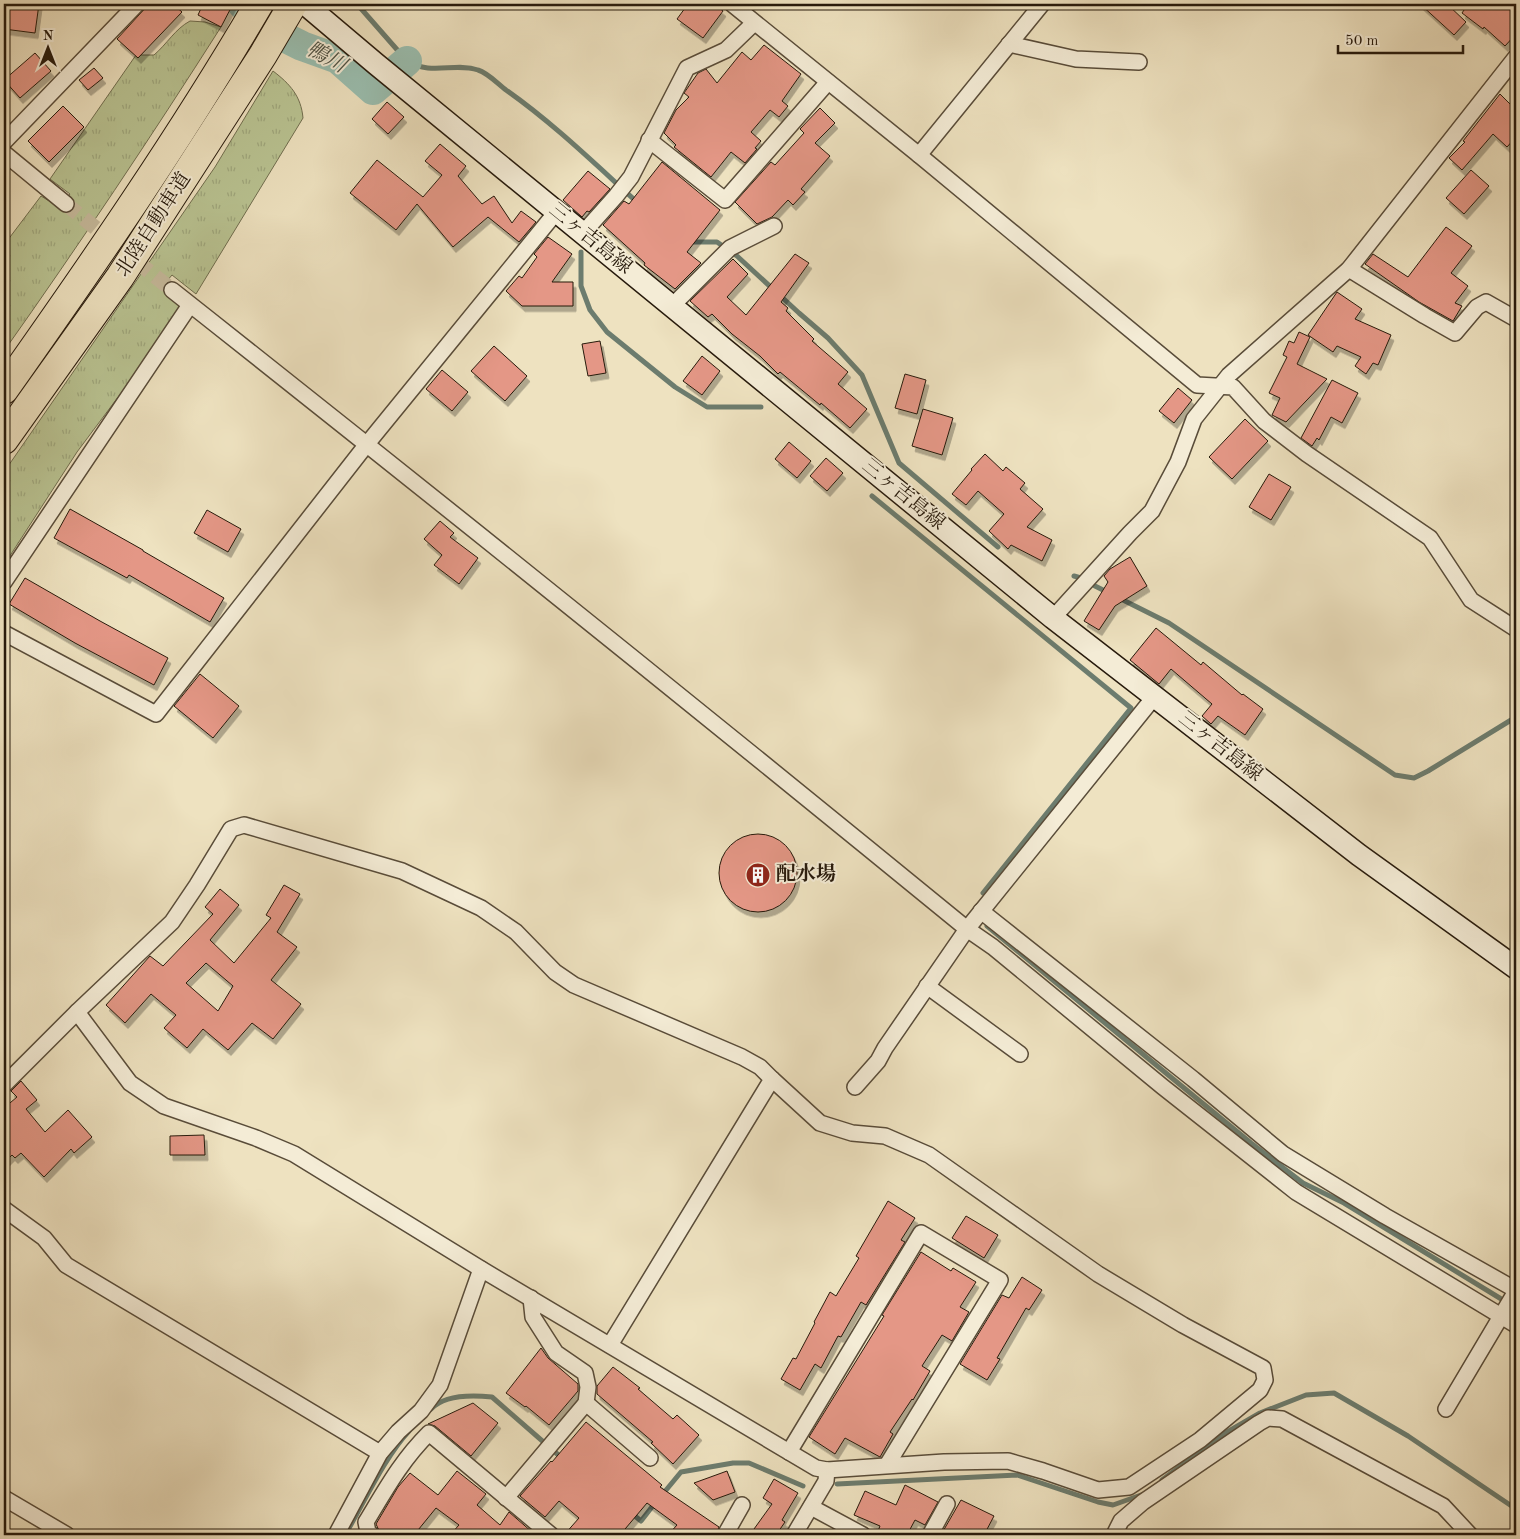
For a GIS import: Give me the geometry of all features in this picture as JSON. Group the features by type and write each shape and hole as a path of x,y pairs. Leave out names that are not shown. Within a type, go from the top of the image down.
{"highway":[{"name":"北陸自動車道","path":"4,390 89,269 176,139 259,4"},
{"name":"北陸自動車道","path":"4,440 120,277 263,55 293,4"}],"main road":[{"name":"三ヶ吉島線","path":"305,4 1053,618 1359,855 1516,968"}],"street":[{"path":"4,142 137,4"},
{"path":"732,4 919,155 1197,385 1233,387 1264,421 1307,454 1430,538 1470,600 1516,629"},
{"path":"919,155 1042,4"},
{"path":"583,233 631,177 687,68 726,50 754,22"},
{"path":"1009,44 1076,59 1139,62"},
{"path":"1053,618 1152,510 1178,462 1194,419 1218,387 1229,375 1350,269 1516,57"},
{"path":"649,140 725,200 828,82"},
{"path":"4,153 66,204"},
{"path":"4,633 156,714 367,444 556,211"},
{"path":"672,306 730,248 774,226"},
{"path":"1350,269 1455,333 1477,307 1486,302 1516,319"},
{"path":"172,290 367,444 769,767 966,929 993,947 1163,1087 1296,1192 1516,1325"},
{"path":"4,582 190,305"},
{"path":"855,1087 878,1061 884,1048 966,929 1155,696"},
{"path":"4,1085 77,1012 172,922 197,885 231,828 244,825 402,871 481,908 516,932 554,972 574,985 742,1057 760,1067 820,1124 852,1133 885,1136 929,1155 1098,1274 1183,1325 1263,1368 1265,1380 1260,1390 1200,1440 1129,1487 1098,1490 1008,1461 888,1465 827,1470 816,1468 481,1269 294,1154 256,1138 164,1106 130,1083 77,1012"},
{"path":"981,911 1193,1079 1283,1154 1516,1292 1446,1409"},
{"path":"927,986 1020,1054"},
{"path":"610,1345 772,1079"},
{"path":"4,1209 44,1238 66,1265 380,1453"},
{"path":"789,1452 921,1233 1000,1280 888,1465"},
{"path":"336,1535 380,1453 398,1432 421,1411 440,1385 481,1269"},
{"path":"506,1498 586,1404 588,1387 585,1373 556,1353 533,1316 531,1298"},
{"path":"586,1404 650,1458"},
{"path":"1114,1535 1121,1521 1143,1502 1268,1418 1282,1419 1443,1506 1470,1535"},
{"path":"372,1535 368,1532 366,1522 397,1470 414,1448 429,1433 551,1535"},
{"path":"794,1535 826,1481 827,1470"},
{"path":"1129,1487 1143,1502"},
{"path":"4,1498 67,1535"},
{"path":"930,1535 947,1504"},
{"path":"725,1535 742,1505"},
{"path":"811,1506 863,1535"}],"green space":[{"path":"190,21 205,22 221,27 60,271 4,351 4,245 41,196 59,207 70,194 50,179 136,55 154,55 180,28"},
{"path":"273,71 294,91 300,103 303,118 196,294 172,275 161,288 184,309 77,452 4,565 4,472 215,167"}],"building":[{"path":"4,4 39,4 35,33 4,29"},
{"path":"149,4 173,4 182,12 138,58 117,39"},
{"path":"203,4 233,4 221,27 198,15"},
{"path":"688,4 714,4 723,11 703,38 677,19"},
{"path":"1420,4 1447,4 1466,22 1454,35"},
{"path":"1468,4 1516,4 1516,34 1505,46 1484,27 1483,29 1462,13"},
{"path":"764,45 801,74 782,101 788,106 779,117 770,110 751,132 761,141 745,163 731,152 711,177 674,147 676,145 664,133 676,110 689,97 684,93 698,73 706,69 717,83 742,52 751,60"},
{"path":"35,53 51,71 20,98 4,80"},
{"path":"94,68 103,78 88,90 79,80"},
{"path":"1500,94 1516,110 1516,137 1507,147 1493,134 1462,170 1449,158 1465,142 1463,141"},
{"path":"387,102 404,117 388,134 372,119"},
{"path":"63,106 84,127 49,162 28,141"},
{"path":"820,108 835,123 815,143 830,156 801,189 805,192 793,205 788,200 772,217 757,224 735,202 771,162 775,165 804,133 800,129"},
{"path":"440,144 466,166 458,176 482,204 494,196 512,223 521,211 536,222 519,242 488,217 453,247 417,204 396,230 350,193 377,160 423,197 442,175 425,161"},
{"path":"662,162 720,210 687,252 701,263 675,289 644,265 645,263 603,225 624,201 629,204"},
{"path":"1471,170 1489,186 1464,214 1446,198"},
{"path":"588,171 610,189 582,217 563,200"},
{"path":"1446,227 1472,246 1451,273 1468,286 1455,303 1462,306 1453,321 1419,302 1365,264 1373,254 1408,277"},
{"path":"548,237 572,254 552,282 573,282 573,306 522,306 506,291 519,276 522,278 537,257 534,254"},
{"path":"795,254 809,263 781,302 788,308 786,311 814,339 812,341 848,372 838,384 867,409 850,428 780,372 778,374 712,314 708,317 690,301 733,259 748,274 727,297 746,315"},
{"path":"1337,292 1362,309 1355,319 1391,335 1378,365 1373,363 1366,374 1355,366 1361,357 1337,346 1333,352 1308,335"},
{"path":"1299,332 1310,337 1297,364 1327,379 1286,422 1272,415 1280,398 1269,393 1287,357 1283,355 1289,341 1294,343"},
{"path":"600,341 606,373 588,376 582,344"},
{"path":"494,346 527,376 505,401 471,371"},
{"path":"702,356 720,371 702,395 683,381"},
{"path":"442,370 468,392 452,411 426,389"},
{"path":"905,374 926,380 917,414 895,408"},
{"path":"1332,380 1358,393 1342,423 1331,417 1319,440 1317,438 1312,446 1301,438"},
{"path":"1178,388 1192,400 1174,423 1159,411"},
{"path":"923,409 953,418 942,455 912,446"},
{"path":"1245,419 1268,441 1232,479 1209,457"},
{"path":"789,442 811,461 797,478 775,459"},
{"path":"985,454 1003,471 1006,467 1025,483 1020,489 1043,509 1027,527 1052,540 1042,561 1011,545 1008,549 989,531 1004,514 978,491 966,505 952,494"},
{"path":"826,458 843,473 827,491 810,476"},
{"path":"1269,474 1291,487 1271,520 1249,507"},
{"path":"70,509 224,598 210,622 129,575 127,578 54,538"},
{"path":"207,510 241,529 228,552 194,533"},
{"path":"440,521 454,533 450,537 478,558 459,584 434,565 442,555 424,539"},
{"path":"1130,557 1147,586 1115,606 1099,630 1084,621 1108,582 1104,576 1110,569"},
{"path":"25,578 168,658 154,685 75,643 9,604"},
{"path":"1156,628 1201,665 1203,662 1242,695 1263,709 1245,735 1218,716 1211,724 1202,716 1212,704 1171,669 1159,684 1130,660"},
{"path":"200,674 239,706 213,738 174,706"},
{"name":"配水場","path":"758,834 773,837 786,845 794,858 797,873 794,888 786,901 773,909 758,912 743,909 730,901 722,888 719,873 722,858 730,845 743,837"},
{"path":"284,885 300,894 277,932 297,947 271,980 301,1004 273,1039 252,1023 228,1050 203,1029 187,1048 164,1028 176,1015 151,994 125,1023 106,1005 150,956 163,966 213,914 205,907 220,889 239,905 210,940 234,963 271,918 266,915","holes":["206,963 233,986 218,1011 186,983"]},
{"path":"21,1081 37,1100 26,1109 45,1132 68,1110 92,1137 74,1153 71,1149 44,1177 21,1153 15,1158 12,1155 4,1163 4,1108 17,1097 11,1091"},
{"path":"204,1135 205,1155 170,1155 170,1136"},
{"path":"888,1201 915,1218 901,1240 905,1242 866,1305 861,1302 841,1337 838,1336 821,1368 815,1364 800,1390 781,1379 793,1358 796,1359 830,1292 836,1296 859,1258 856,1256"},
{"path":"966,1216 998,1235 984,1258 952,1238"},
{"path":"921,1252 951,1271 953,1268 976,1282 960,1307 969,1312 952,1341 942,1335 922,1366 930,1371 913,1400 890,1432 893,1434 880,1457 845,1438 835,1454 809,1437"},
{"path":"1022,1277 1042,1290 1029,1310 1026,1308 997,1358 1000,1359 987,1380 960,1364 1002,1295 1009,1298"},
{"path":"541,1348 548,1358 578,1384 578,1391 549,1425 526,1406 506,1393"},
{"path":"613,1367 640,1388 638,1389 673,1419 677,1415 699,1435 673,1464 651,1443 653,1442 597,1394 597,1386"},
{"path":"473,1403 498,1423 471,1456 435,1426 428,1424"},
{"path":"586,1422 662,1485 660,1487 719,1527 716,1535 668,1535 677,1525 647,1503 620,1535 564,1535 579,1518 559,1501 545,1517 520,1496"},
{"path":"457,1471 486,1494 477,1505 500,1525 509,1512 532,1532 529,1535 450,1535 459,1525 436,1508 414,1535 381,1535 376,1524 398,1487 410,1473 438,1495"},
{"path":"727,1471 735,1492 713,1500 694,1483"},
{"path":"774,1479 798,1493 782,1520 785,1522 776,1535 763,1535 754,1529 772,1504 763,1498"},
{"path":"905,1485 938,1502 925,1525 915,1520 907,1535 886,1535 878,1531 880,1526 854,1515 865,1491 896,1505"},
{"path":"961,1500 994,1516 984,1535 945,1535 942,1533"}],"waterway":[{"name":"鴨川","path":"242,4 266,28 302,46 338,59 373,90 407,61"},
{"path":"357,4 407,61 425,68 460,67 478,70 485,74 557,130 638,203"},
{"path":"690,242 717,242 737,256 828,338 862,375 899,463 998,547"},
{"path":"581,252 581,286 590,310 607,332 675,387 707,407 761,407"},
{"path":"872,496 1131,708 983,893"},
{"path":"1074,576 1081,578"},
{"path":"1095,586 1109,593"},
{"path":"1119,598 1169,623 1395,775 1414,778 1516,717"},
{"path":"987,926 1251,1143 1303,1183 1344,1203 1516,1308"},
{"path":"1162,1480 1222,1435 1260,1413 1306,1395 1334,1393 1408,1436 1516,1509"},
{"path":"431,1409 451,1398 468,1396 492,1397 563,1459"},
{"path":"345,1535 383,1467 409,1431"},
{"path":"662,1495 681,1472 733,1463 749,1463 803,1486"},
{"path":"837,1484 1017,1475 1098,1502 1113,1505 1144,1494"},
{"path":"630,1512 641,1521 655,1503"}],"tunnel":[{"path":"66,204 172,290"}],"place":[{"name":"配水場","path":"758,875"}]}
